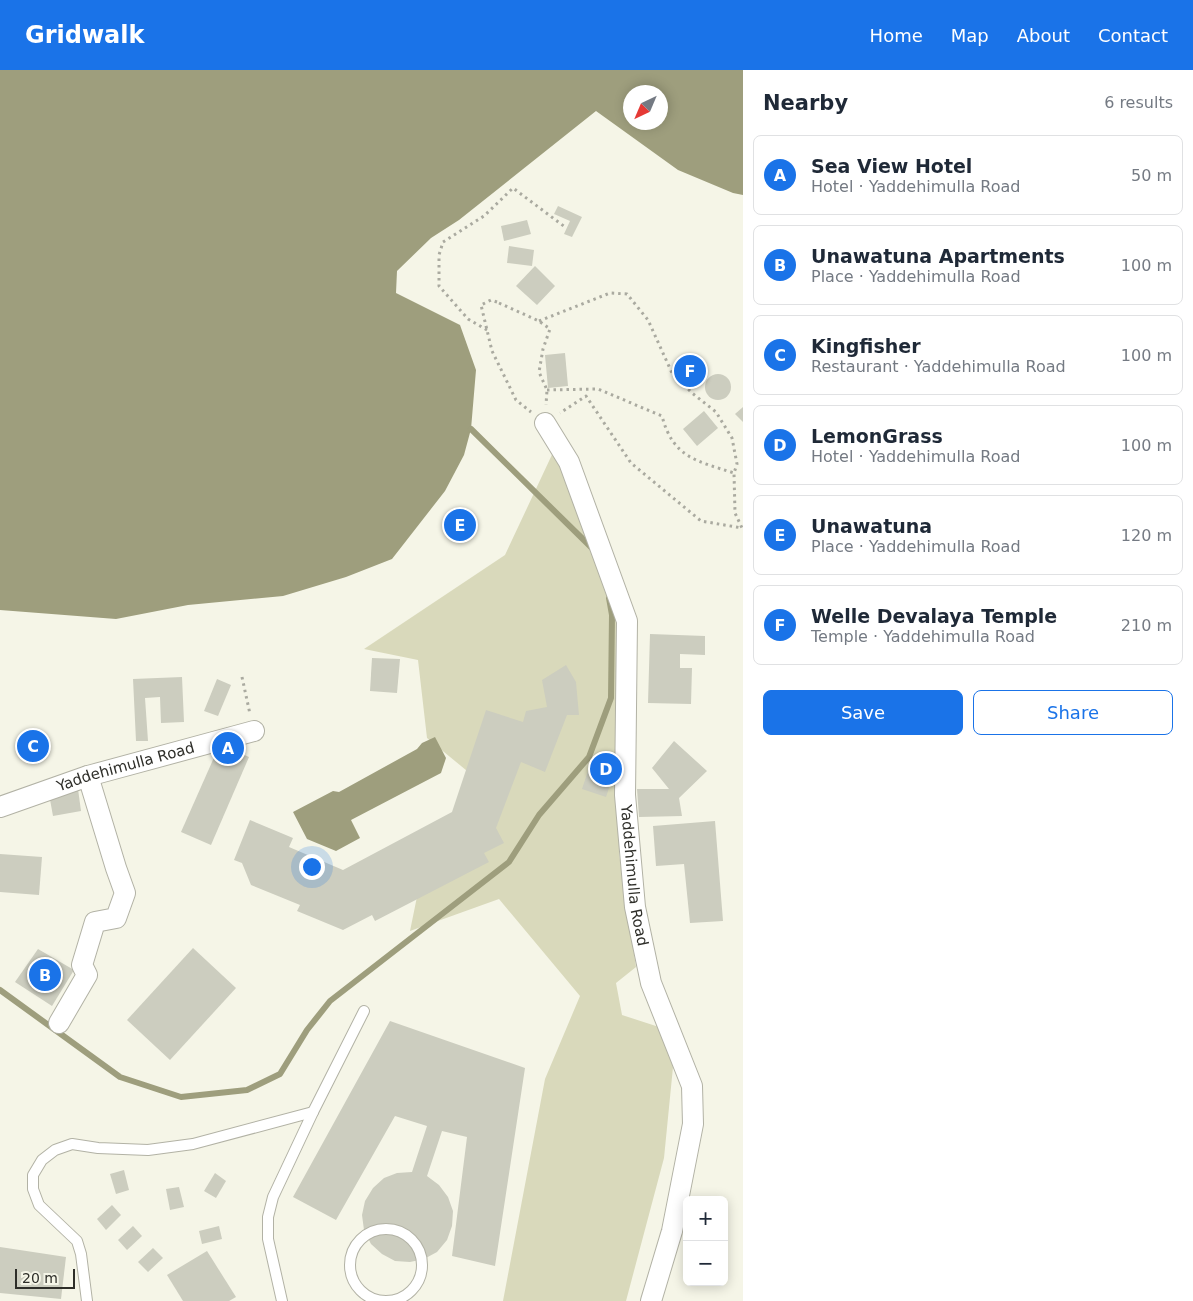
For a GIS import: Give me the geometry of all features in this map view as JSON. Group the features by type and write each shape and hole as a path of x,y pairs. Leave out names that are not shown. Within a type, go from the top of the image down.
{"street":[{"name":"Yaddehimulla Road","path":"545,423 568,462 627,621 625,795 635,907 651,983 692,1086 693,1124 672,1231 651,1301"},
{"name":"Yaddehimulla Road","path":"0,807 88,776 254,731"},
{"path":"59,1023 87,976 82,965 95,922 116,918 125,893 88,776"}],"lane":[{"path":"282,1301 268,1239 268,1217 274,1197 313,1112 364,1011"},
{"path":"87,1301 82,1254 78,1241 39,1205 33,1189 34,1175 42,1160 56,1150 72,1144 98,1148 148,1150 193,1144 313,1112"},
{"path":"381,1229 393,1229 405,1234 414,1242 420,1253 422,1264 420,1276 414,1287 405,1296 394,1301 383,1301 362,1296 350,1271 350,1259 353,1248 360,1238 370,1232 381,1229"}],"path":[{"path":"487,330 468,319 440,286 438,266 443,242 484,216 513,188 565,227"},
{"path":"539,321 610,293 627,294 648,320 672,372 692,394 716,412 732,438 737,464 734,473 735,513 743,529"},
{"path":"491,300 539,321 550,330 543,348 539,372 547,390 545,423 516,400 492,351 481,305 491,300"},
{"path":"547,390 598,389 662,416 666,431 673,443 698,462 734,473"},
{"path":"545,423 586,396 631,463 701,521 743,529"},
{"path":"242,677 254,731"}],"shaded area":[{"path":"0,70 743,70 743,195 733,193 678,170 596,111 459,220 431,238 397,271 396,293 460,325 476,370 471,429 464,455 445,491 392,559 346,577 283,596 188,605 116,619 0,610"},
{"path":"557,444 618,610 619,854 636,967 616,983 622,1015 659,1027 673,1067 664,1158 626,1301 503,1301 545,1079 580,996 499,899 410,931 420,882 489,789 427,738 418,660 364,649 505,555"},
{"path":"435,737 446,758 441,773 351,820 360,838 336,851 307,839 293,812 333,791 339,792"}],"building":[{"path":"558,206 582,217 572,237 564,234 570,221 554,214"},
{"path":"527,220 531,234 504,241 501,226"},
{"path":"509,246 534,250 532,266 507,263"},
{"path":"535,266 555,286 537,305 516,286"},
{"path":"565,353 568,386 548,388 545,355"},
{"path":"718,374 727,378 731,387 727,396 718,400 709,396 705,387 709,378"},
{"path":"743,407 743,422 735,414"},
{"path":"704,411 718,428 697,446 683,429"},
{"path":"650,634 705,636 705,655 680,654 680,668 692,668 691,704 648,703"},
{"path":"372,658 400,659 397,693 370,691"},
{"path":"566,665 576,682 579,715 567,715 545,772 521,762 496,828 504,843 484,853 489,862 375,921 372,915 343,930 297,911 300,905 251,885 242,863 234,860 250,820 293,838 289,847 343,870 452,812 486,710 523,722 526,711 547,707 542,680"},
{"path":"182,677 184,722 161,723 160,697 145,698 148,741 136,741 133,679"},
{"path":"217,679 231,685 218,716 204,711"},
{"path":"674,741 707,771 679,798 682,816 639,817 637,789 669,789 652,768"},
{"path":"220,744 249,757 211,845 181,832"},
{"path":"592,759 616,767 606,797 582,789"},
{"path":"78,789 81,811 53,816 49,794"},
{"path":"715,821 723,921 690,923 684,864 656,866 653,826"},
{"path":"0,854 42,857 39,895 0,892"},
{"path":"193,948 236,988 170,1060 127,1020"},
{"path":"38,949 74,970 52,1006 15,982"},
{"path":"390,1021 525,1068 495,1266 452,1256 467,1137 442,1131 427,1176 439,1185 448,1197 453,1211 452,1226 447,1240 437,1252 424,1259 410,1262 395,1261 382,1254 371,1244 364,1230 362,1215 365,1201 373,1188 384,1178 397,1173 412,1172 427,1126 395,1116 336,1220 293,1197"},
{"path":"124,1170 129,1190 116,1194 110,1174"},
{"path":"215,1173 226,1181 216,1198 204,1191"},
{"path":"179,1187 184,1207 170,1210 166,1189"},
{"path":"112,1205 121,1215 106,1230 97,1219"},
{"path":"133,1226 142,1236 127,1250 118,1240"},
{"path":"219,1226 222,1239 202,1244 199,1231"},
{"path":"0,1247 66,1257 61,1299 0,1293"},
{"path":"153,1248 163,1258 148,1272 138,1262"},
{"path":"207,1251 236,1297 229,1301 183,1301 167,1275"}],"waterway":[{"path":"471,429 594,550"},
{"path":"0,990 120,1077 181,1097 247,1090 280,1074 307,1030 330,1001 509,862 539,815 589,757 611,698 612,615 609,598"}],"place":[{"name":"Welle Devalaya Temple","path":"690,371"},
{"name":"Unawatuna","path":"460,525"},
{"name":"Kingfisher","path":"33,746"},
{"name":"Sea View Hotel","path":"228,748"},
{"name":"LemonGrass","path":"606,769"},
{"name":"Unawatuna Apartments","path":"45,975"}]}
